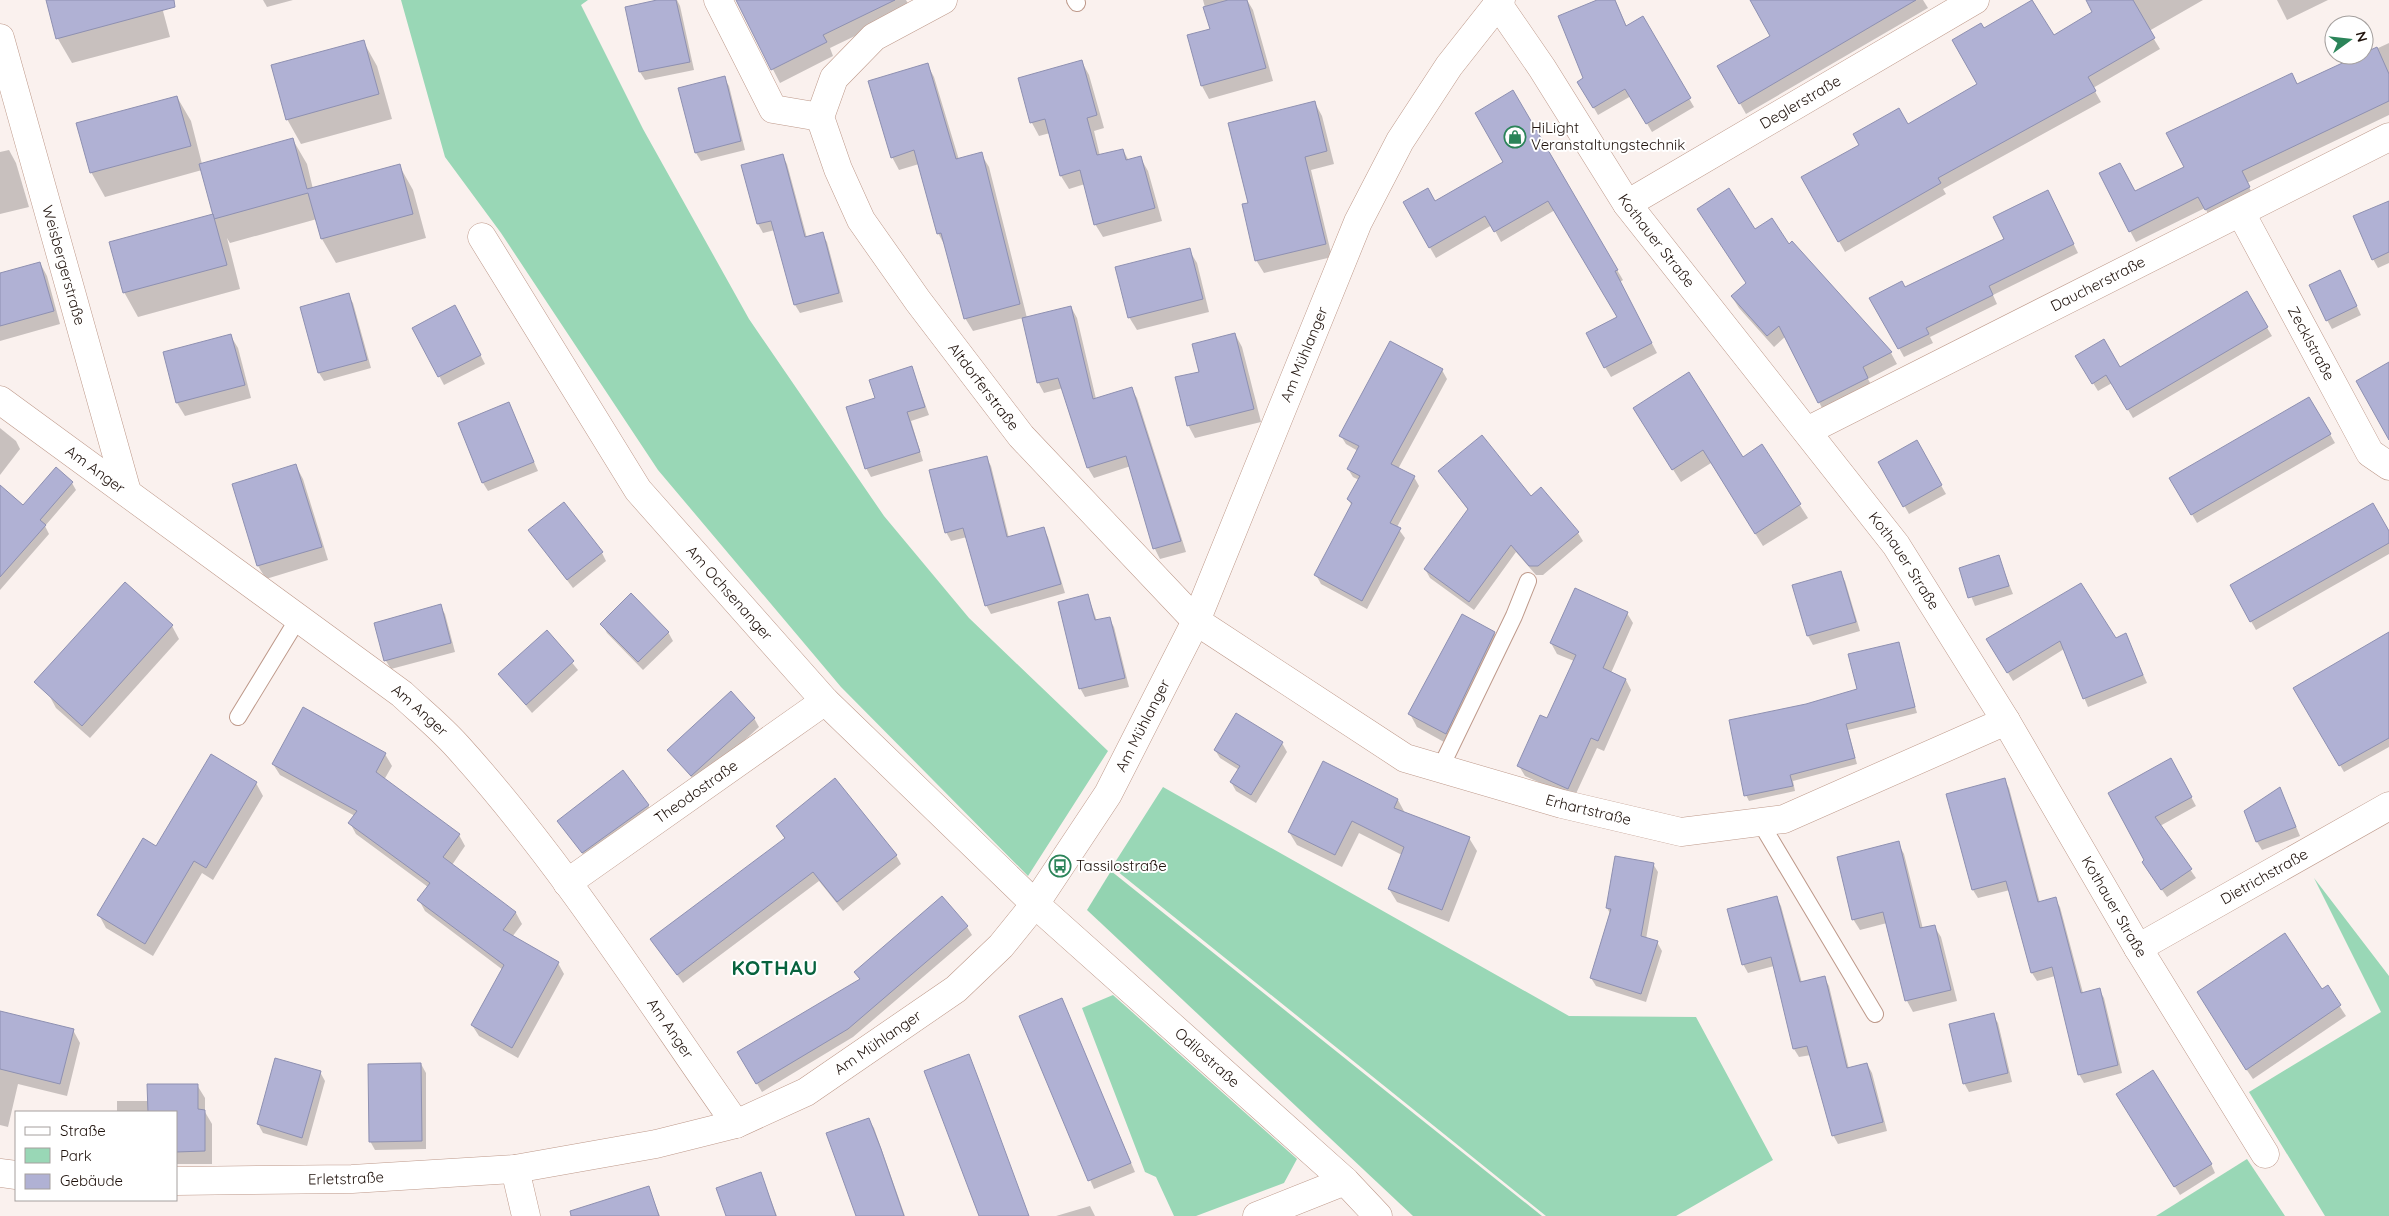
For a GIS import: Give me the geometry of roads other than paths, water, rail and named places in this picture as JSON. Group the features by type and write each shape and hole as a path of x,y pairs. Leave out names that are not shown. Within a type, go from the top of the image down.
{"street":[{"path":"718,0 773,109 820,118 834,78 874,37 943,0"},
{"name":"Deglerstraße","path":"1627,204 1975,0"},
{"name":"Kothauer Straße","path":"1500,2 1627,204 1896,545 2006,721 2138,948 2265,1154"},
{"name":"Am Mühlanger","path":"516,1169 656,1144 736,1124 806,1092 956,989 1001,946 1035,904 1108,794 1196,621 1358,222 1400,141 1449,66 1500,2"},
{"name":"Weisbergerstraße","path":"0,38 127,492"},
{"name":"Altdorferstraße","path":"820,118 838,169 862,220 918,301 1021,436 1196,621"},
{"name":"Daucherstraße","path":"1807,431 2389,137"},
{"name":"Zecklstraße","path":"2241,213 2370,452 2389,466"},
{"name":"Am Ochsenanger","path":"482,237 638,490 825,701 1035,904"},
{"name":"Am Anger","path":"0,400 402,694 456,744 500,796 567,883 736,1124"},
{"name":"Erhartstraße","path":"1196,621 1405,758 1562,804 1681,832 1784,819 2006,721"},
{"name":"Theodostraße","path":"567,883 825,701"},
{"name":"Dietrichstraße","path":"2138,948 2389,806"},
{"name":"Odilostraße","path":"1035,904 1345,1181 1378,1216"},
{"path":"516,1169 526,1216"},
{"name":"Erletstraße","path":"178,1181 352,1179 516,1169"},
{"path":"0,1173 15,1175"},
{"path":"1257,1216 1345,1181"}],"lane":[{"path":"1440,768 1514,616 1528,581"},
{"path":"238,717 299,617"},
{"path":"1760,822 1875,1014"}],"place":[{"name":"HiLight Veranstaltungstechnik","path":"1515,137"},
{"name":"Tassilostraße","path":"1060,866"}],"district":[{"name":"KOTHAU","path":"775,968"}]}
